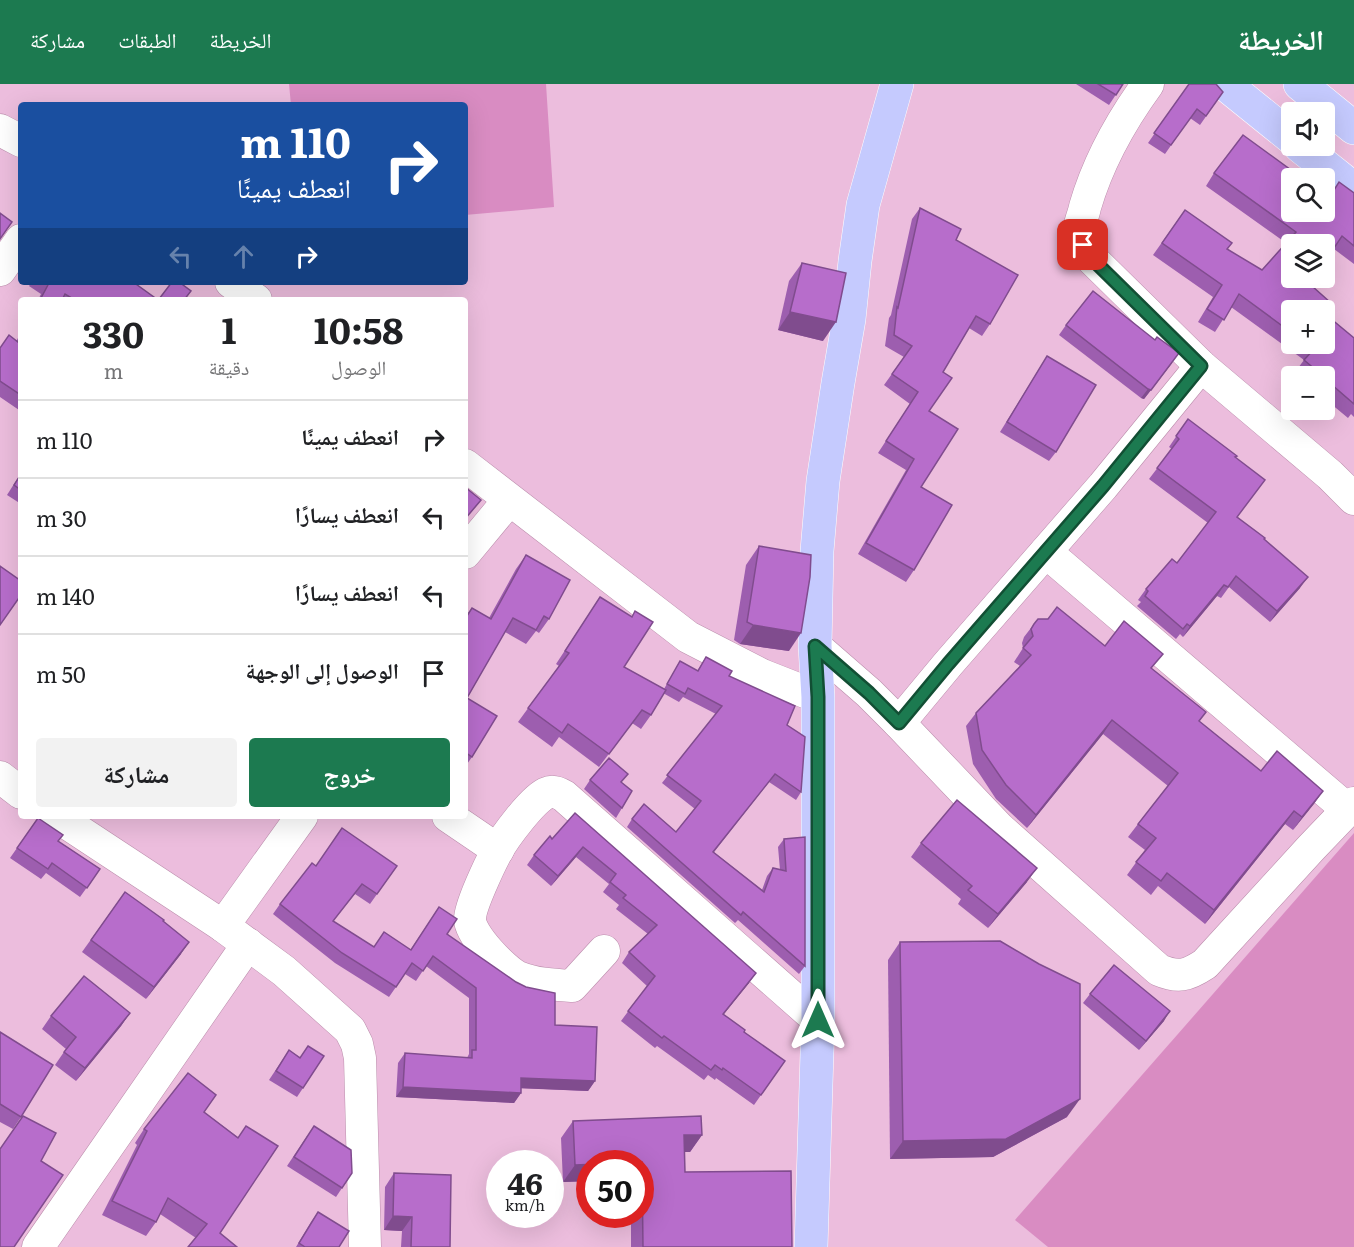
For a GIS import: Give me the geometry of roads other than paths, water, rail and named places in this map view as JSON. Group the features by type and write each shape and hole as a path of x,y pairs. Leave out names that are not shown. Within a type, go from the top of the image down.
{"main road":[{"path":"811,1247 818,1020 818,697 815,646 817,551 823,481 849,319 861,216 897,84"},
{"path":"1225,84 1281,129"},
{"path":"1300,84 1354,128"},
{"path":"1313,156 1354,189"}],"street":[{"path":"1148,84 1124,119 1091,185 1080,225 1085,252 1201,366 1330,475 1354,499"},
{"path":"0,130 18,139"},
{"path":"0,270 18,244"},
{"path":"235,285 252,297"},
{"path":"899,723 1103,486 1201,366"},
{"path":"468,467 688,637 762,675 818,697"},
{"path":"468,549 509,500"},
{"path":"815,646 869,693 999,828 1159,970 1170,975 1182,976 1205,964 1351,806 1046,552"},
{"path":"0,777 18,791"},
{"path":"604,951 572,987 537,983 516,976 490,952 474,931 469,920 472,907 498,850 538,798 548,792 556,792 564,796 818,1020"},
{"path":"61,819 248,944 284,971 350,1030 357,1044 360,1058 365,1247"},
{"path":"223,926 300,819"},
{"path":"452,819 498,850"},
{"path":"38,1247 248,944"}]}
